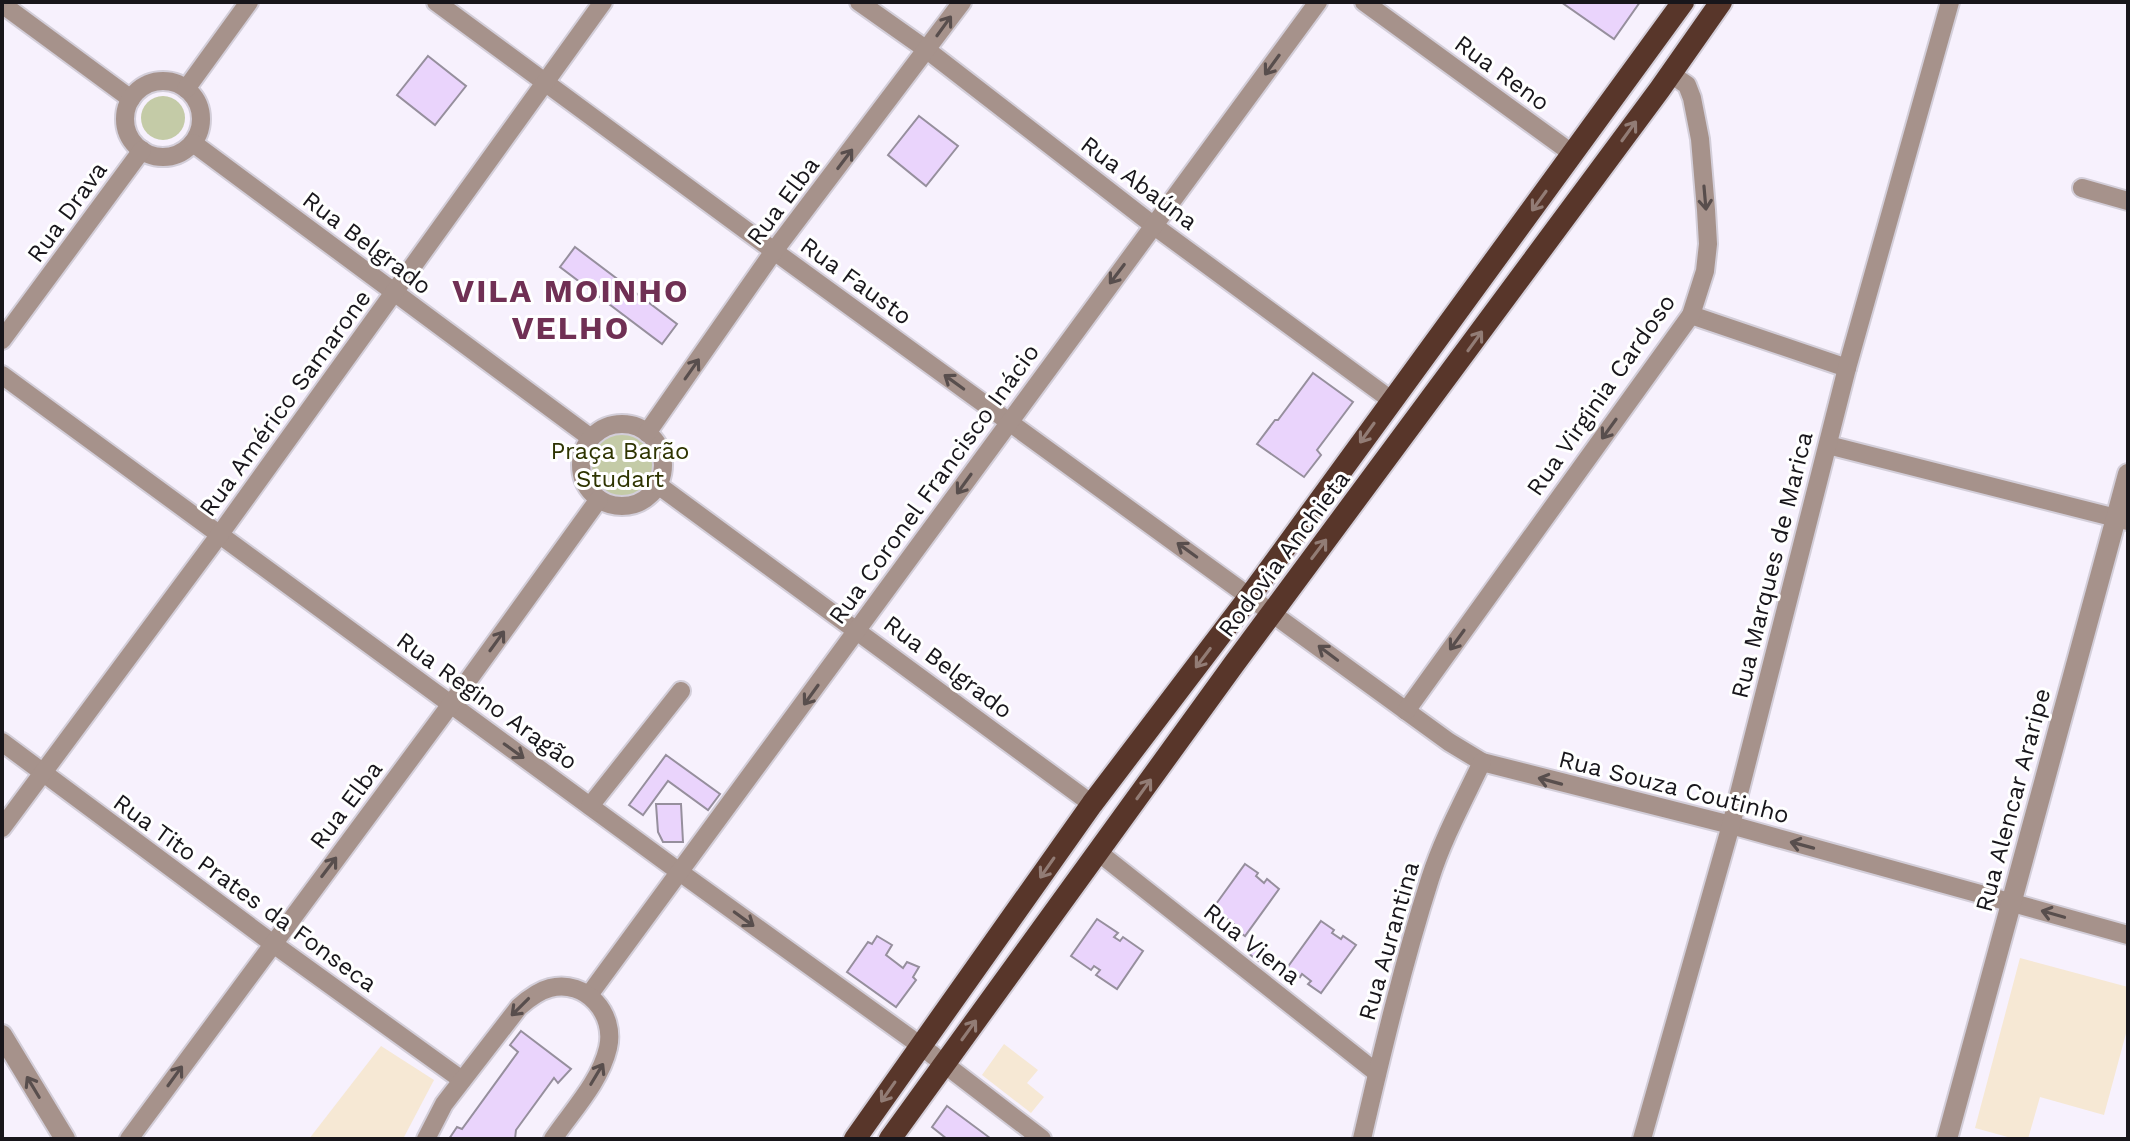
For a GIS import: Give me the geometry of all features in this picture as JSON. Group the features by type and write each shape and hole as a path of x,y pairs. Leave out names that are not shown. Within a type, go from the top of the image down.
{"highway":[{"name":"Rodovia Anchieta","path":"855,1139 1092,804 1250,596 1683,2"},
{"name":"Rodovia Anchieta","path":"890,1139 1272,611 1671,74 1721,2"}],"street":[{"path":"186,89 249,2"},
{"name":"Rua Fausto","path":"436,2 1250,596"},
{"name":"Rua Américo Samarone","path":"2,828 220,534 603,2"},
{"name":"Rua Abaúna","path":"859,2 927,50 1153,225 1391,400"},
{"name":"Rua Elba","path":"647,433 774,251 962,2"},
{"name":"Rua Coronel Francisco Inácio","path":"589,995 1318,2"},
{"name":"Rua Reno","path":"1364,2 1573,154"},
{"name":"Rua Marques de Marica","path":"1642,1139 1731,825 1847,368 1950,2"},
{"path":"2,4 131,99"},
{"name":"Rua Virginia Cardoso","path":"1406,711 1691,315 1705,271 1708,244 1706,210 1700,139 1692,98 1687,85 1671,74"},
{"path":"156,81 172,82 186,89 195,97 201,115 201,127 193,143 182,152 169,156 155,156 142,150 132,140 126,126 126,112 131,99 142,87 156,81"},
{"name":"Rua Belgrado","path":"193,143 591,438"},
{"name":"Rua Drava","path":"2,340 142,150"},
{"path":"2082,188 2128,201"},
{"path":"1691,315 1847,368"},
{"name":"Rua Regino Aragão","path":"2,375 921,1046 1042,1139"},
{"path":"624,424 647,433 660,452 663,463 658,485 651,494 631,505 620,506 599,499 588,489 582,477 584,449 591,438 612,425 624,424"},
{"path":"1828,445 2122,519"},
{"name":"Rua Alencar Araripe","path":"1947,1139 2122,519 2128,474"},
{"name":"Rua Belgrado","path":"658,485 1092,804"},
{"name":"Rua Elba","path":"129,1139 599,499"},
{"name":"Rua Souza Coutinho","path":"1250,596 1406,711 1482,762 1731,825 2128,935"},
{"path":"590,806 681,691"},
{"name":"Rua Tito Prates da Fonseca","path":"2,742 41,774 462,1080"},
{"name":"Rua Aurantina","path":"1362,1139 1430,878 1446,836 1482,762"},
{"name":"Rua Viena","path":"1098,852 1377,1073"},
{"path":"426,1139 444,1104 519,1007 534,994 565,986 589,995 606,1017 610,1032 609,1046 603,1064 553,1139"},
{"path":"2,1035 65,1139"}],"shaded area":[{"path":"2020,958 2128,987 2128,1026 2104,1115 2040,1097 2028,1139 2015,1139 1975,1128"},
{"path":"1004,1044 1038,1070 1027,1083 1044,1097 1031,1113 982,1075"},
{"path":"381,1046 434,1080 403,1139 309,1139"}],"green space":[{"path":"163,96 179,102 185,118 179,134 163,140 147,134 141,118 147,102"},
{"name":"Praça Barão Studart","path":"621,431 645,441 655,465 645,489 621,499 597,489 587,465 597,441"}],"building":[{"path":"1561,2 1640,2 1614,39"},
{"path":"428,56 466,86 435,125 397,95"},
{"path":"919,116 958,146 926,186 888,155"},
{"path":"575,247 677,324 662,344 560,267"},
{"path":"1313,373 1353,402 1317,450 1321,455 1304,477 1257,444"},
{"path":"666,755 720,794 708,810 668,781 643,815 629,805"},
{"path":"656,804 681,804 683,842 663,842 658,832"},
{"path":"1245,864 1258,873 1256,876 1264,883 1267,879 1279,889 1245,936 1232,927 1234,924 1226,918 1223,921 1211,911"},
{"path":"1097,919 1118,933 1114,937 1120,941 1123,937 1143,951 1117,989 1096,975 1100,970 1094,966 1091,970 1071,956"},
{"path":"1321,921 1334,930 1332,933 1356,945 1321,993 1308,984 1311,981 1302,974 1300,977 1287,968"},
{"path":"877,936 892,945 886,955 903,968 907,962 919,967 913,977 916,980 896,1007 847,972 868,942 872,944"},
{"path":"1253,943 1265,952 1258,961 1247,952"},
{"path":"521,1031 571,1069 558,1083 554,1078 516,1130 515,1139 449,1139 457,1127 462,1129 518,1052 510,1045"},
{"path":"947,1106 990,1138 947,1139 932,1127"}],"district":[{"name":"VILA MOINHO VELHO","path":"571,310"}]}
